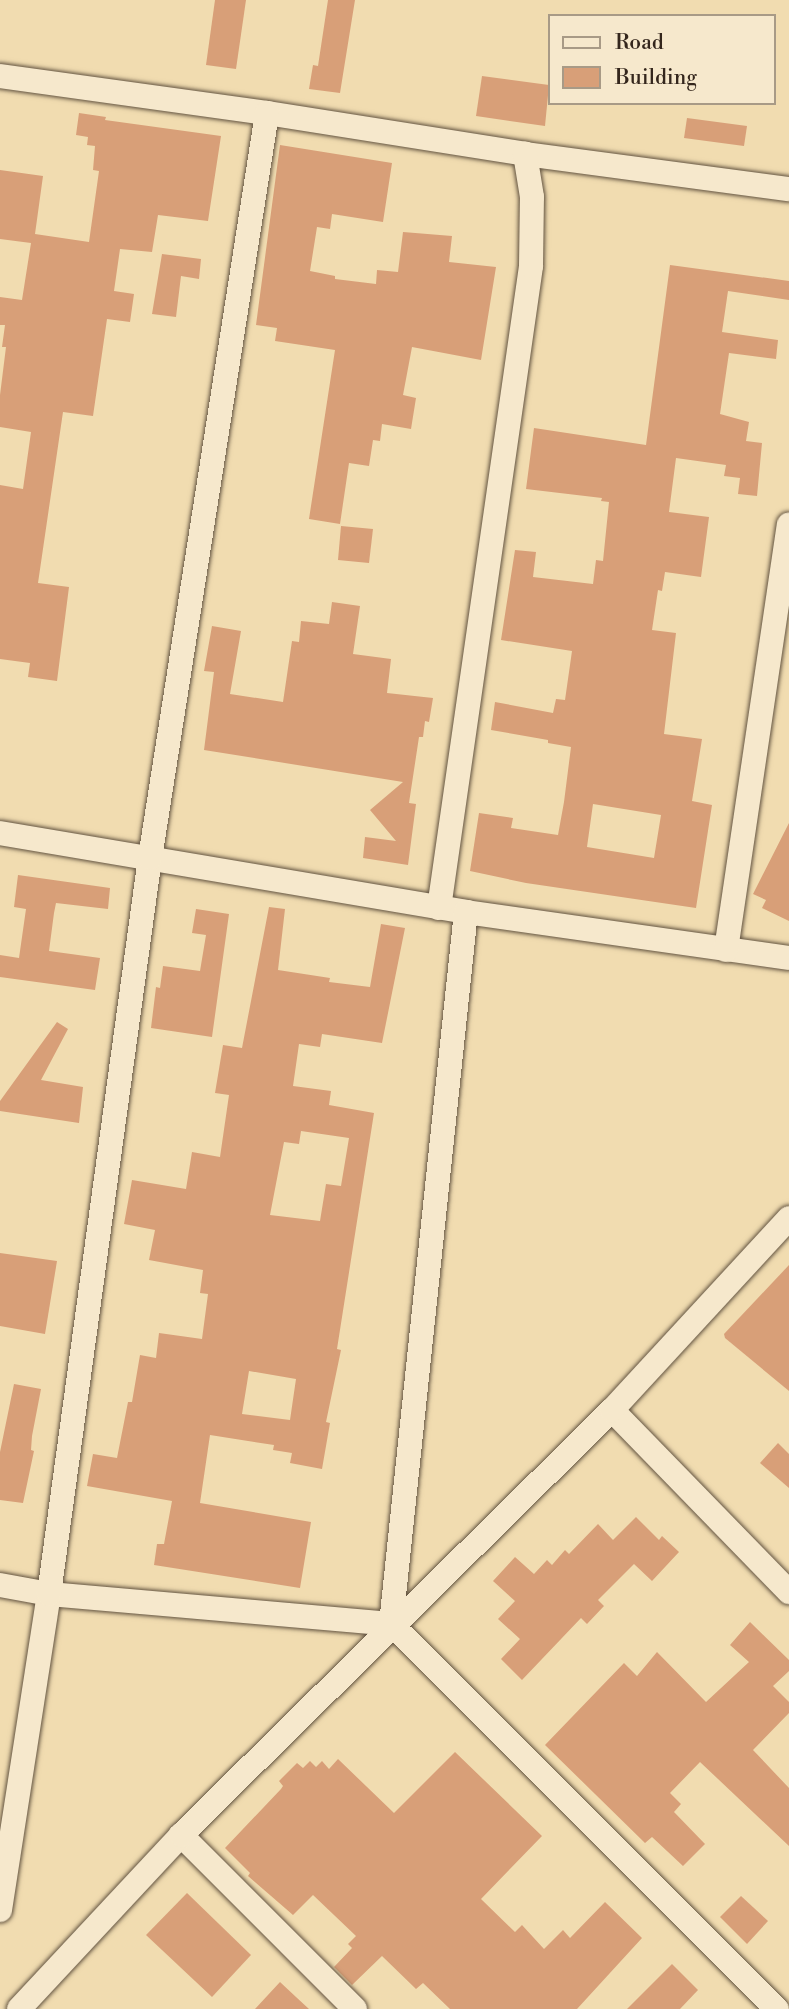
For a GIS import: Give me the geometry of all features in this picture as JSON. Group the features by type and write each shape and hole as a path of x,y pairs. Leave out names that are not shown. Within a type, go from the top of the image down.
{"street":[{"path":"0,76 267,113 525,154 789,189"},
{"path":"0,1910 49,1594 150,858 267,113"},
{"path":"439,908 531,266 531,197 525,154"},
{"path":"726,950 789,526"},
{"path":"0,833 439,908 789,958"},
{"path":"391,1624 466,912"},
{"path":"19,2009 181,1835 391,1624 612,1410 789,1218"},
{"path":"612,1410 789,1592"},
{"path":"0,1585 49,1594 391,1624 777,2009"},
{"path":"181,1835 355,2009"}],"building":[{"path":"215,0 246,0 236,69 206,65"},
{"path":"328,0 355,0 340,93 309,89 313,65 318,66"},
{"path":"482,76 548,85 545,126 476,116"},
{"path":"79,113 106,117 105,120 221,136 208,221 158,215 152,252 120,249 114,291 134,294 130,322 107,319 93,416 63,412 38,583 69,587 57,681 28,677 30,663 0,659 0,485 23,489 31,432 0,427 0,395 6,347 2,347 5,325 0,325 0,297 22,300 31,243 0,239 0,170 43,176 35,234 89,242 99,171 93,170 95,146 87,145 88,137 76,135"},
{"path":"687,118 747,126 744,146 684,138"},
{"path":"280,145 392,163 383,222 332,214 330,229 317,227 310,271 335,276 335,279 376,284 377,270 398,272 403,232 452,236 449,262 496,267 481,360 412,347 403,395 416,398 411,429 382,424 380,441 373,440 369,466 349,463 340,524 309,519 335,350 275,341 277,328 256,325"},
{"path":"162,254 201,259 199,279 181,276 176,317 152,314"},
{"path":"670,265 789,281 789,300 728,291 722,332 778,340 776,359 729,353 720,414 749,422 746,441 762,443 757,496 738,494 740,478 724,476 726,465 676,458 669,512 709,517 701,577 665,572 662,591 658,590 652,630 676,633 664,734 702,739 692,801 712,805 696,908 526,883 470,871 479,813 513,818 511,828 558,835 564,802 571,747 491,730 495,702 553,713 556,699 565,700 572,651 501,640 515,550 536,552 533,577 593,584 596,560 603,561 609,502 601,501 602,498 526,489 534,428 646,445","holes":["593,804 661,815 654,858 587,847"]},
{"path":"341,526 373,529 369,563 338,560"},
{"path":"332,602 360,606 353,654 391,659 387,693 433,698 429,722 425,721 423,737 419,737 409,803 416,804 408,865 363,858 365,837 396,841 370,810 403,782 204,750 214,672 204,671 212,626 241,631 230,694 283,702 292,641 299,642 301,621 329,624"},
{"path":"789,823 789,921 762,908 766,900 753,894"},
{"path":"18,875 110,888 108,909 56,903 54,913 49,951 100,958 95,990 0,977 0,955 19,958 26,909 14,907"},
{"path":"269,907 285,909 278,970 330,978 329,982 370,987 381,924 405,928 382,1043 322,1034 320,1047 299,1044 293,1086 331,1091 329,1105 374,1113 337,1349 341,1350 326,1422 330,1423 322,1469 290,1463 292,1453 273,1450 274,1445 210,1435 200,1503 311,1522 300,1588 154,1565 157,1544 164,1544 172,1501 87,1486 93,1454 117,1458 128,1402 132,1402 140,1355 156,1358 159,1333 202,1339 208,1294 200,1293 203,1270 149,1260 155,1230 124,1224 132,1180 186,1189 192,1152 220,1157 229,1095 215,1093 223,1045 242,1048","holes":["301,1131 349,1138 341,1186 326,1184 320,1221 270,1215 284,1142 299,1144","249,1371 296,1379 290,1420 242,1414"]},
{"path":"196,909 229,914 212,1037 151,1028 156,987 160,988 163,966 200,971 206,935 192,933"},
{"path":"57,1022 68,1029 41,1080 83,1087 79,1123 0,1111 0,1101"},
{"path":"0,1253 57,1261 45,1334 0,1326"},
{"path":"789,1265 789,1391 725,1338 724,1334"},
{"path":"14,1384 41,1389 32,1436 31,1450 34,1451 23,1503 0,1500 0,1452"},
{"path":"778,1443 789,1454 789,1488 760,1463"},
{"path":"636,1517 659,1540 662,1536 679,1552 652,1581 634,1564 598,1600 604,1606 587,1624 581,1618 522,1680 501,1659 520,1639 498,1619 515,1601 493,1581 515,1557 534,1574 547,1560 552,1565 565,1550 569,1554 598,1524 613,1540"},
{"path":"750,1622 789,1660 789,1671 773,1686 789,1702 789,1713 753,1750 789,1788 789,1846 700,1762 670,1793 681,1804 674,1812 705,1844 683,1866 652,1837 645,1843 545,1745 624,1663 637,1676 657,1652 706,1702 749,1662 730,1645"},
{"path":"455,1752 542,1836 481,1899 515,1932 522,1925 544,1949 563,1930 570,1938 605,1902 642,1938 577,2009 450,2009 423,1983 416,1989 382,1956 352,1985 334,1967 352,1948 348,1944 356,1936 313,1895 293,1915 248,1876 250,1873 225,1848 281,1789 283,1786 279,1781 297,1763 303,1768 310,1761 316,1767 322,1761 329,1769 338,1759 394,1813"},
{"path":"187,1893 251,1955 212,1997 146,1935"},
{"path":"741,1896 768,1921 747,1944 720,1917"},
{"path":"672,1964 698,1990 680,2009 627,2009"},
{"path":"280,1982 296,1997 309,2009 255,2009"}]}
